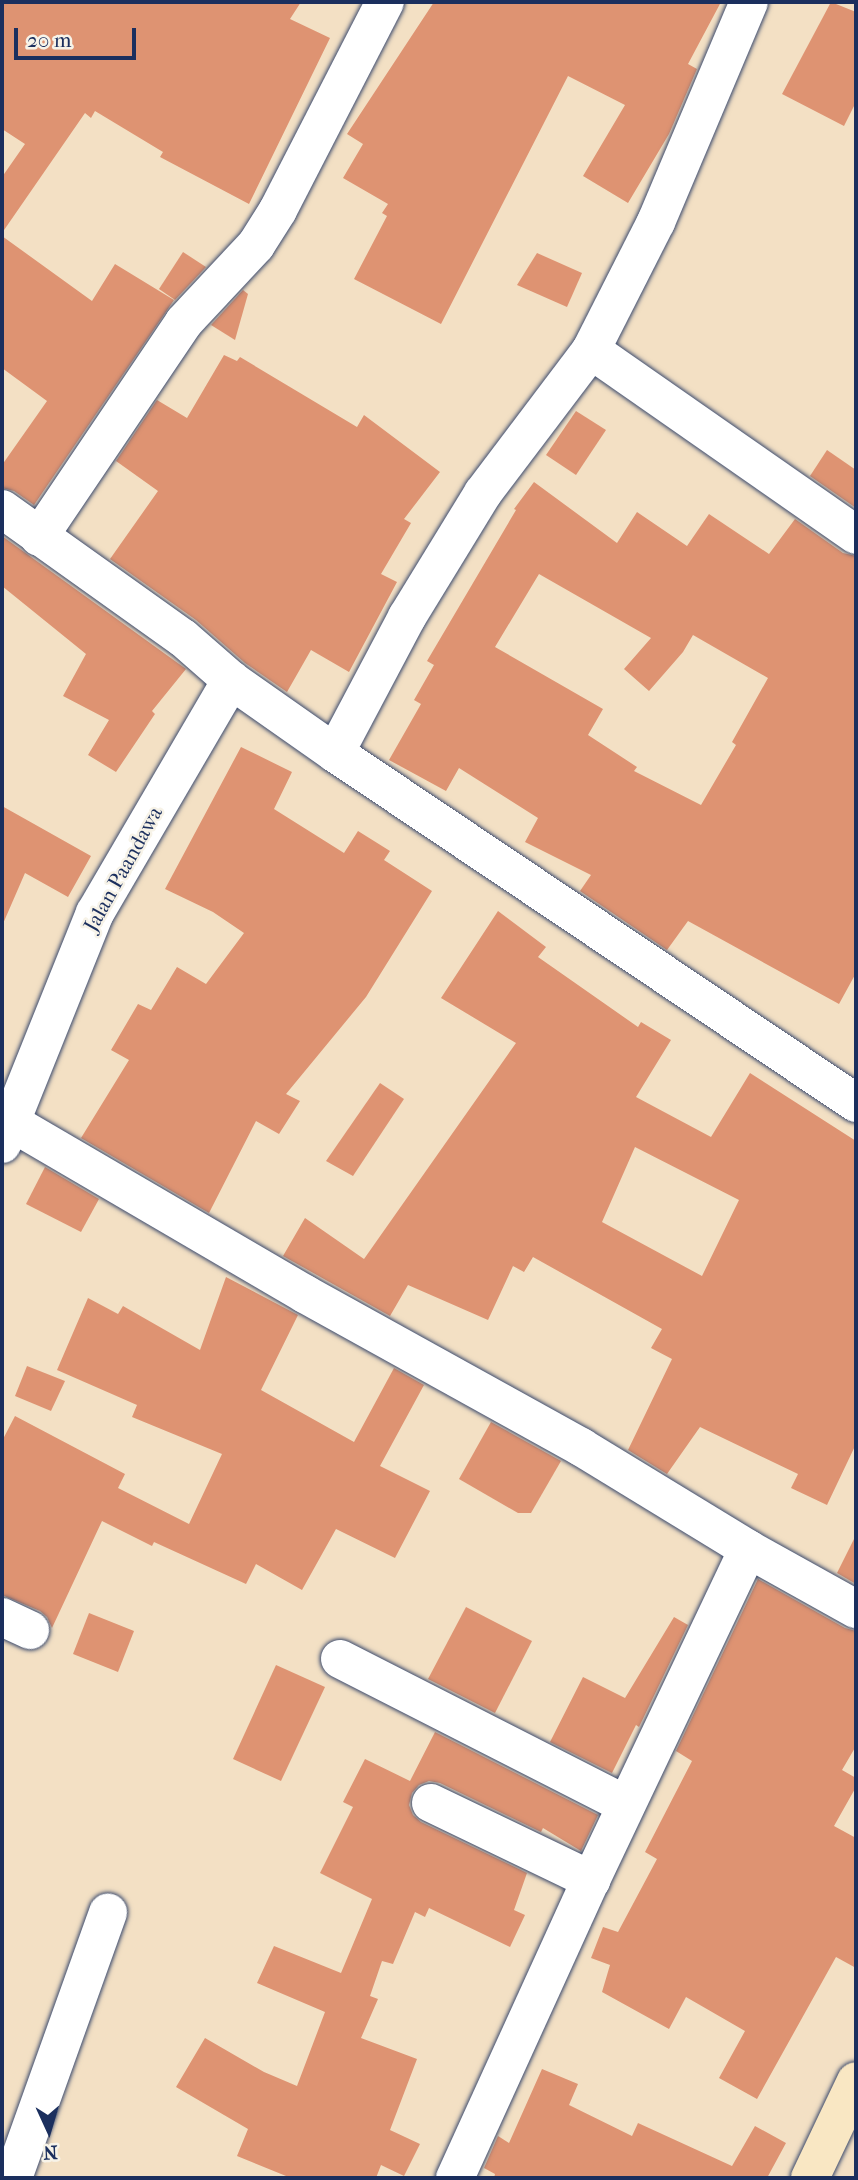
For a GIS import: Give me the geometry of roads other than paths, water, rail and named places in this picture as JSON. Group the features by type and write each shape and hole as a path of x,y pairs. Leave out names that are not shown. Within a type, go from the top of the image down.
{"main road":[{"path":"810,2178 856,2081"}],"street":[{"path":"39,537 184,322 256,245 278,210 385,2"},
{"path":"335,753 407,617 483,493 591,350 656,222 749,2"},
{"path":"591,350 856,535"},
{"path":"2,509 183,638 231,680 335,753 856,1103"},
{"name":"Jalan Paandawa","path":"5,1127 95,913 231,680"},
{"path":"5,1127 581,1447 748,1549 856,1609"},
{"path":"455,2178 591,1880 748,1549"},
{"path":"340,1659 626,1805"},
{"path":"431,1803 591,1880"},
{"path":"13,2178 108,1912"}]}
